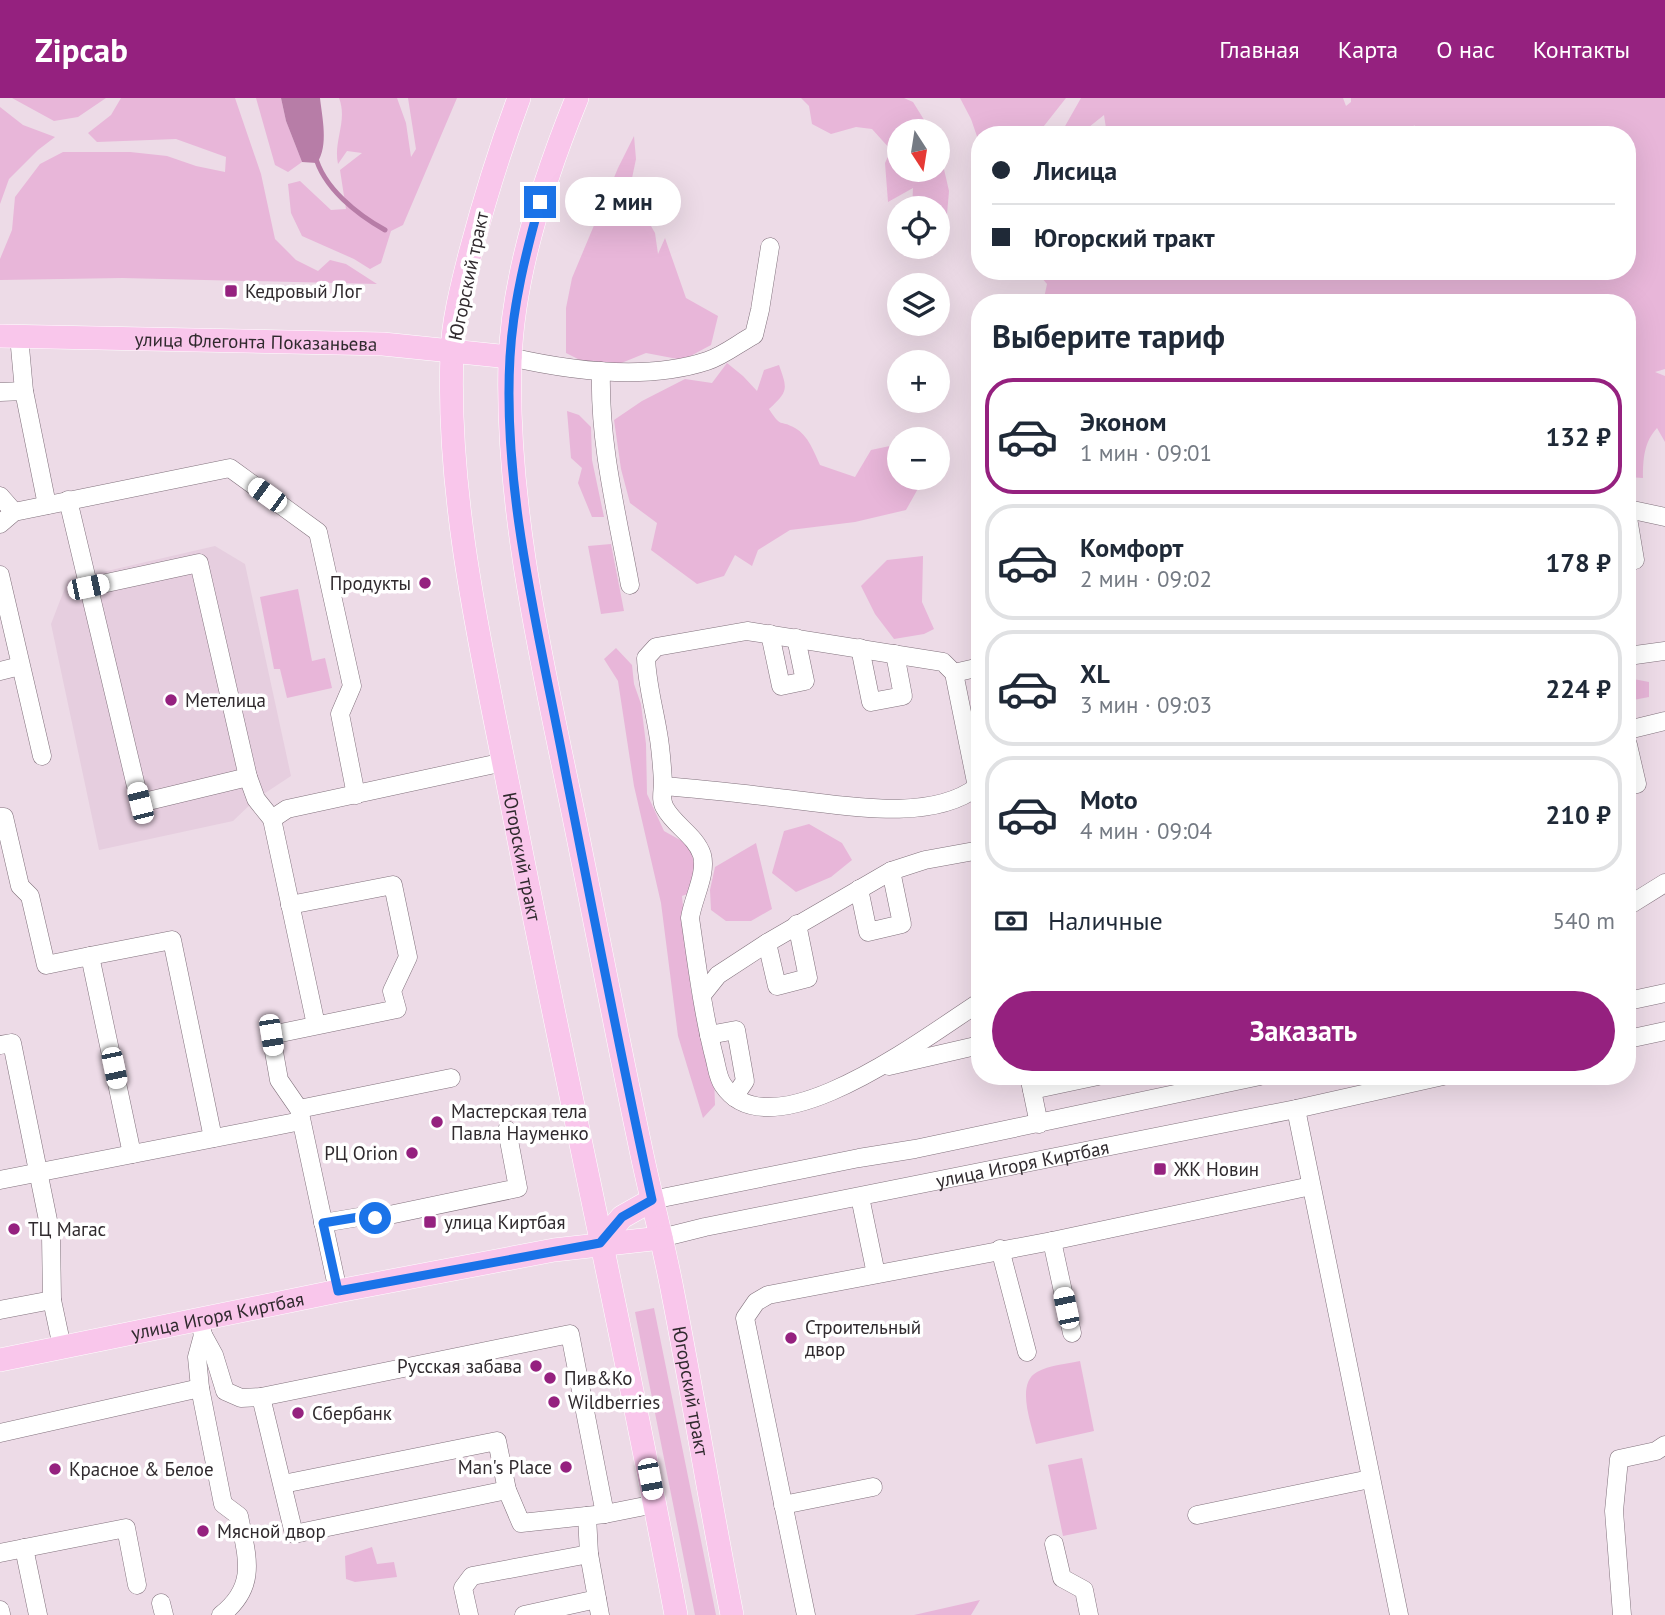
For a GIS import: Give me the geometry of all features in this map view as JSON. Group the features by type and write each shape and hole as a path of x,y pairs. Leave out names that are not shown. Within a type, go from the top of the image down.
{"main road":[{"name":"Югорский тракт","path":"519,98 503,140 474,239 463,282 452,350 458,502 504,762 676,1615"},
{"name":"Югорский тракт","path":"577,98 547,177 518,294 510,357 512,445 524,556 616,1030 661,1238 732,1615"},
{"name":"улица Флегонта Показаньева","path":"10,336 383,344 510,357"},
{"name":"улица Игоря Киртбая","path":"600,1243 622,1217 652,1200"},
{"name":"улица Игоря Киртбая","path":"0,1360 201,1327 338,1291 600,1243 630,1243 661,1238"}],"street":[{"path":"510,357 553,367 601,371 662,371 708,361 754,335 770,247"},
{"path":"10,336 47,505"},
{"path":"601,371 600,406 606,456 630,585"},
{"path":"0,392 24,391"},
{"path":"0,496 7,518 68,500 230,468 318,533 352,686 340,714 356,794"},
{"path":"68,500 140,803 248,777"},
{"path":"1636,511 1665,517"},
{"path":"88,587 199,563 248,777 256,799 272,819 316,1025"},
{"path":"1,587 42,756"},
{"path":"971,757 954,673 943,662 747,631 656,647 646,658 647,679 659,735 662,801 666,811 702,855 702,880 692,900 690,918 709,1035 721,1083 734,1097 751,1107 798,1105 834,1091 915,1052 971,1009"},
{"path":"770,634 781,686 805,681 796,638"},
{"path":"860,648 870,702 903,696 895,654"},
{"path":"1636,655 1665,651"},
{"path":"0,671 20,666"},
{"path":"954,673 971,669"},
{"path":"1636,728 1665,721"},
{"path":"272,819 287,809 504,762"},
{"path":"663,786 875,809 935,805 971,791"},
{"path":"0,817 4,817 20,886 30,896 46,965 172,940 213,1138"},
{"path":"702,995 718,975 797,924 891,871 925,860 971,855"},
{"path":"859,889 868,932 902,924 891,871"},
{"path":"1636,901 1665,883"},
{"path":"290,905 393,885 408,957 392,991 397,1009 271,1035 279,1080 300,1115 338,1291"},
{"path":"767,943 777,986 808,978 797,924"},
{"path":"90,956 132,1154"},
{"path":"1636,999 1665,993"},
{"path":"709,1035 736,1030 745,1081 734,1097"},
{"path":"1636,1037 1665,1031"},
{"path":"0,1045 12,1042 51,1235 52,1300 62,1348"},
{"path":"915,1052 971,1046"},
{"path":"0,1180 213,1138 451,1077"},
{"path":"1031,1085 1039,1124"},
{"name":"улица Игоря Киртбая","path":"652,1200 1039,1124 1219,1085"},
{"name":"улица Игоря Киртбая","path":"661,1238 1403,1085"},
{"path":"1296,1109 1399,1615"},
{"path":"323,1223 359,1217 375,1218 519,1188 507,1130"},
{"path":"806,1615 745,1318 756,1302 768,1295 1052,1241 1311,1186"},
{"path":"860,1197 876,1274"},
{"path":"1052,1241 1072,1333"},
{"path":"1000,1249 1027,1352"},
{"path":"0,1310 52,1300"},
{"path":"201,1327 197,1357 200,1388 223,1504 239,1516 247,1560 245,1588 235,1604 221,1615"},
{"path":"201,1327 214,1355 225,1391 241,1398 261,1397 570,1334 596,1515 589,1554 599,1607 524,1615"},
{"path":"0,1433 200,1388"},
{"path":"261,1397 294,1534 507,1490"},
{"path":"283,1484 498,1441 507,1490 521,1523 596,1515 655,1504"},
{"path":"1622,1615 1614,1511 1619,1459 1656,1451 1665,1445"},
{"path":"1197,1515 1370,1479"},
{"path":"783,1505 873,1486"},
{"path":"0,1553 126,1528 137,1585"},
{"path":"1054,1544 1062,1577 1084,1590 1089,1615"},
{"path":"24,1549 38,1615"},
{"path":"469,1615 463,1588 472,1576 589,1554"}],"shaded area":[{"path":"12,98 106,98 78,117 54,121"},
{"path":"121,98 235,98 261,174 275,239 296,260 318,271 330,260 346,264 377,284 122,278 0,280 0,259 12,230 15,197 40,164 63,152 130,152 167,156 225,172 226,157 176,139 97,142 88,133 111,115"},
{"path":"256,98 281,98 286,121 302,162 288,172 275,165"},
{"path":"281,98 320,98 324,140 317,163 302,162 286,121"},
{"path":"339,98 397,98 406,123 411,157 416,149 408,98 457,98 403,225 391,231 381,263 370,269 302,236 291,213 288,184 300,181 331,210 346,209 340,170 362,153 347,151 338,164 337,147 342,115"},
{"path":"801,98 904,98 913,102 924,119 887,119 887,146 872,129 856,127 831,134 812,124 809,106"},
{"path":"960,98 1066,98 1044,126 973,126"},
{"path":"1081,98 1343,98 1346,106 1351,102 1351,98 1665,98 1665,369 1655,372 1665,376 1665,442 1657,428 1645,451 1643,478 1636,478 1636,294 1045,294 1047,284 1044,280 1636,280 1636,126 1106,126 1104,115 1090,126 1065,126"},
{"path":"0,107 23,125 55,137 9,179 0,204"},
{"path":"634,136 636,159 631,183 637,202 655,233 658,254 665,238 686,298 718,316 711,345 683,360 646,353 614,366 586,363 566,353 566,308 572,278"},
{"path":"887,159 887,182 947,182 949,196 913,196 913,188 899,196 888,196 885,163"},
{"path":"727,363 757,391 764,370 779,365 785,390 769,409 779,421 804,435 820,465 855,477 871,450 887,447 887,490 917,490 906,510 855,522 790,530 758,550 752,566 735,555 724,576 697,584 651,550 657,523 630,503 621,469 614,420 642,401 685,379 712,383"},
{"path":"567,411 579,415 591,427 592,460 604,517 592,517 578,483 582,468 571,458"},
{"path":"611,544 624,611 601,614 588,546"},
{"name":"Метелица","path":"215,546 245,564 291,776 256,799 233,821 99,850 51,624 68,580"},
{"path":"923,556 922,602 934,629 924,634 894,639 875,614 861,586 887,560"},
{"path":"298,589 312,661 325,658 332,688 287,698 280,669 274,669 260,597"},
{"path":"616,648 632,665 634,684 641,704 646,744 647,794 664,831 691,846 698,890 682,896 691,991 714,1076 715,1105 703,1118 678,1036 661,903 634,786 618,681 604,659"},
{"path":"1636,680 1649,682 1649,697 1636,699"},
{"path":"809,824 842,843 852,860 831,877 796,892 772,873 784,831"},
{"path":"756,843 772,909 751,921 726,921 711,910 710,890 715,867"},
{"path":"654,1308 716,1615 695,1615 635,1312"},
{"path":"1080,1361 1094,1431 1036,1444 1026,1395 1030,1378 1047,1368"},
{"path":"1082,1458 1097,1529 1063,1536 1048,1465"},
{"path":"372,1547 377,1564 394,1562 397,1577 355,1582 346,1579 345,1556"},
{"path":"980,1600 971,1615 914,1615"}],"waterway":[{"path":"315,155 326,179 343,199 385,230"}],"place":[{"name":"Кедровый Лог","path":"231,291"},
{"name":"Продукты","path":"425,583"},
{"name":"Метелица","path":"171,700"},
{"name":"Мастерская тела Павла Науменко","path":"437,1122"},
{"name":"РЦ Orion","path":"412,1153"},
{"name":"ЖК Новин","path":"1160,1169"},
{"name":"улица Киртбая","path":"430,1222"},
{"name":"ТЦ Магас","path":"14,1229"},
{"name":"Строительный двор","path":"791,1338"},
{"name":"Русская забава","path":"536,1366"},
{"name":"Пив&Ко","path":"550,1378"},
{"name":"Wildberries","path":"554,1402"},
{"name":"Сбербанк","path":"298,1413"},
{"name":"Man's Place","path":"566,1467"},
{"name":"Красное & Белое","path":"55,1469"},
{"name":"Мясной двор","path":"203,1531"}],"route":[{"path":"375,1218 359,1217 323,1223 338,1291 600,1243 622,1217 652,1200 534,615 517,500 512,445 510,357 519,287 540,202"}]}
